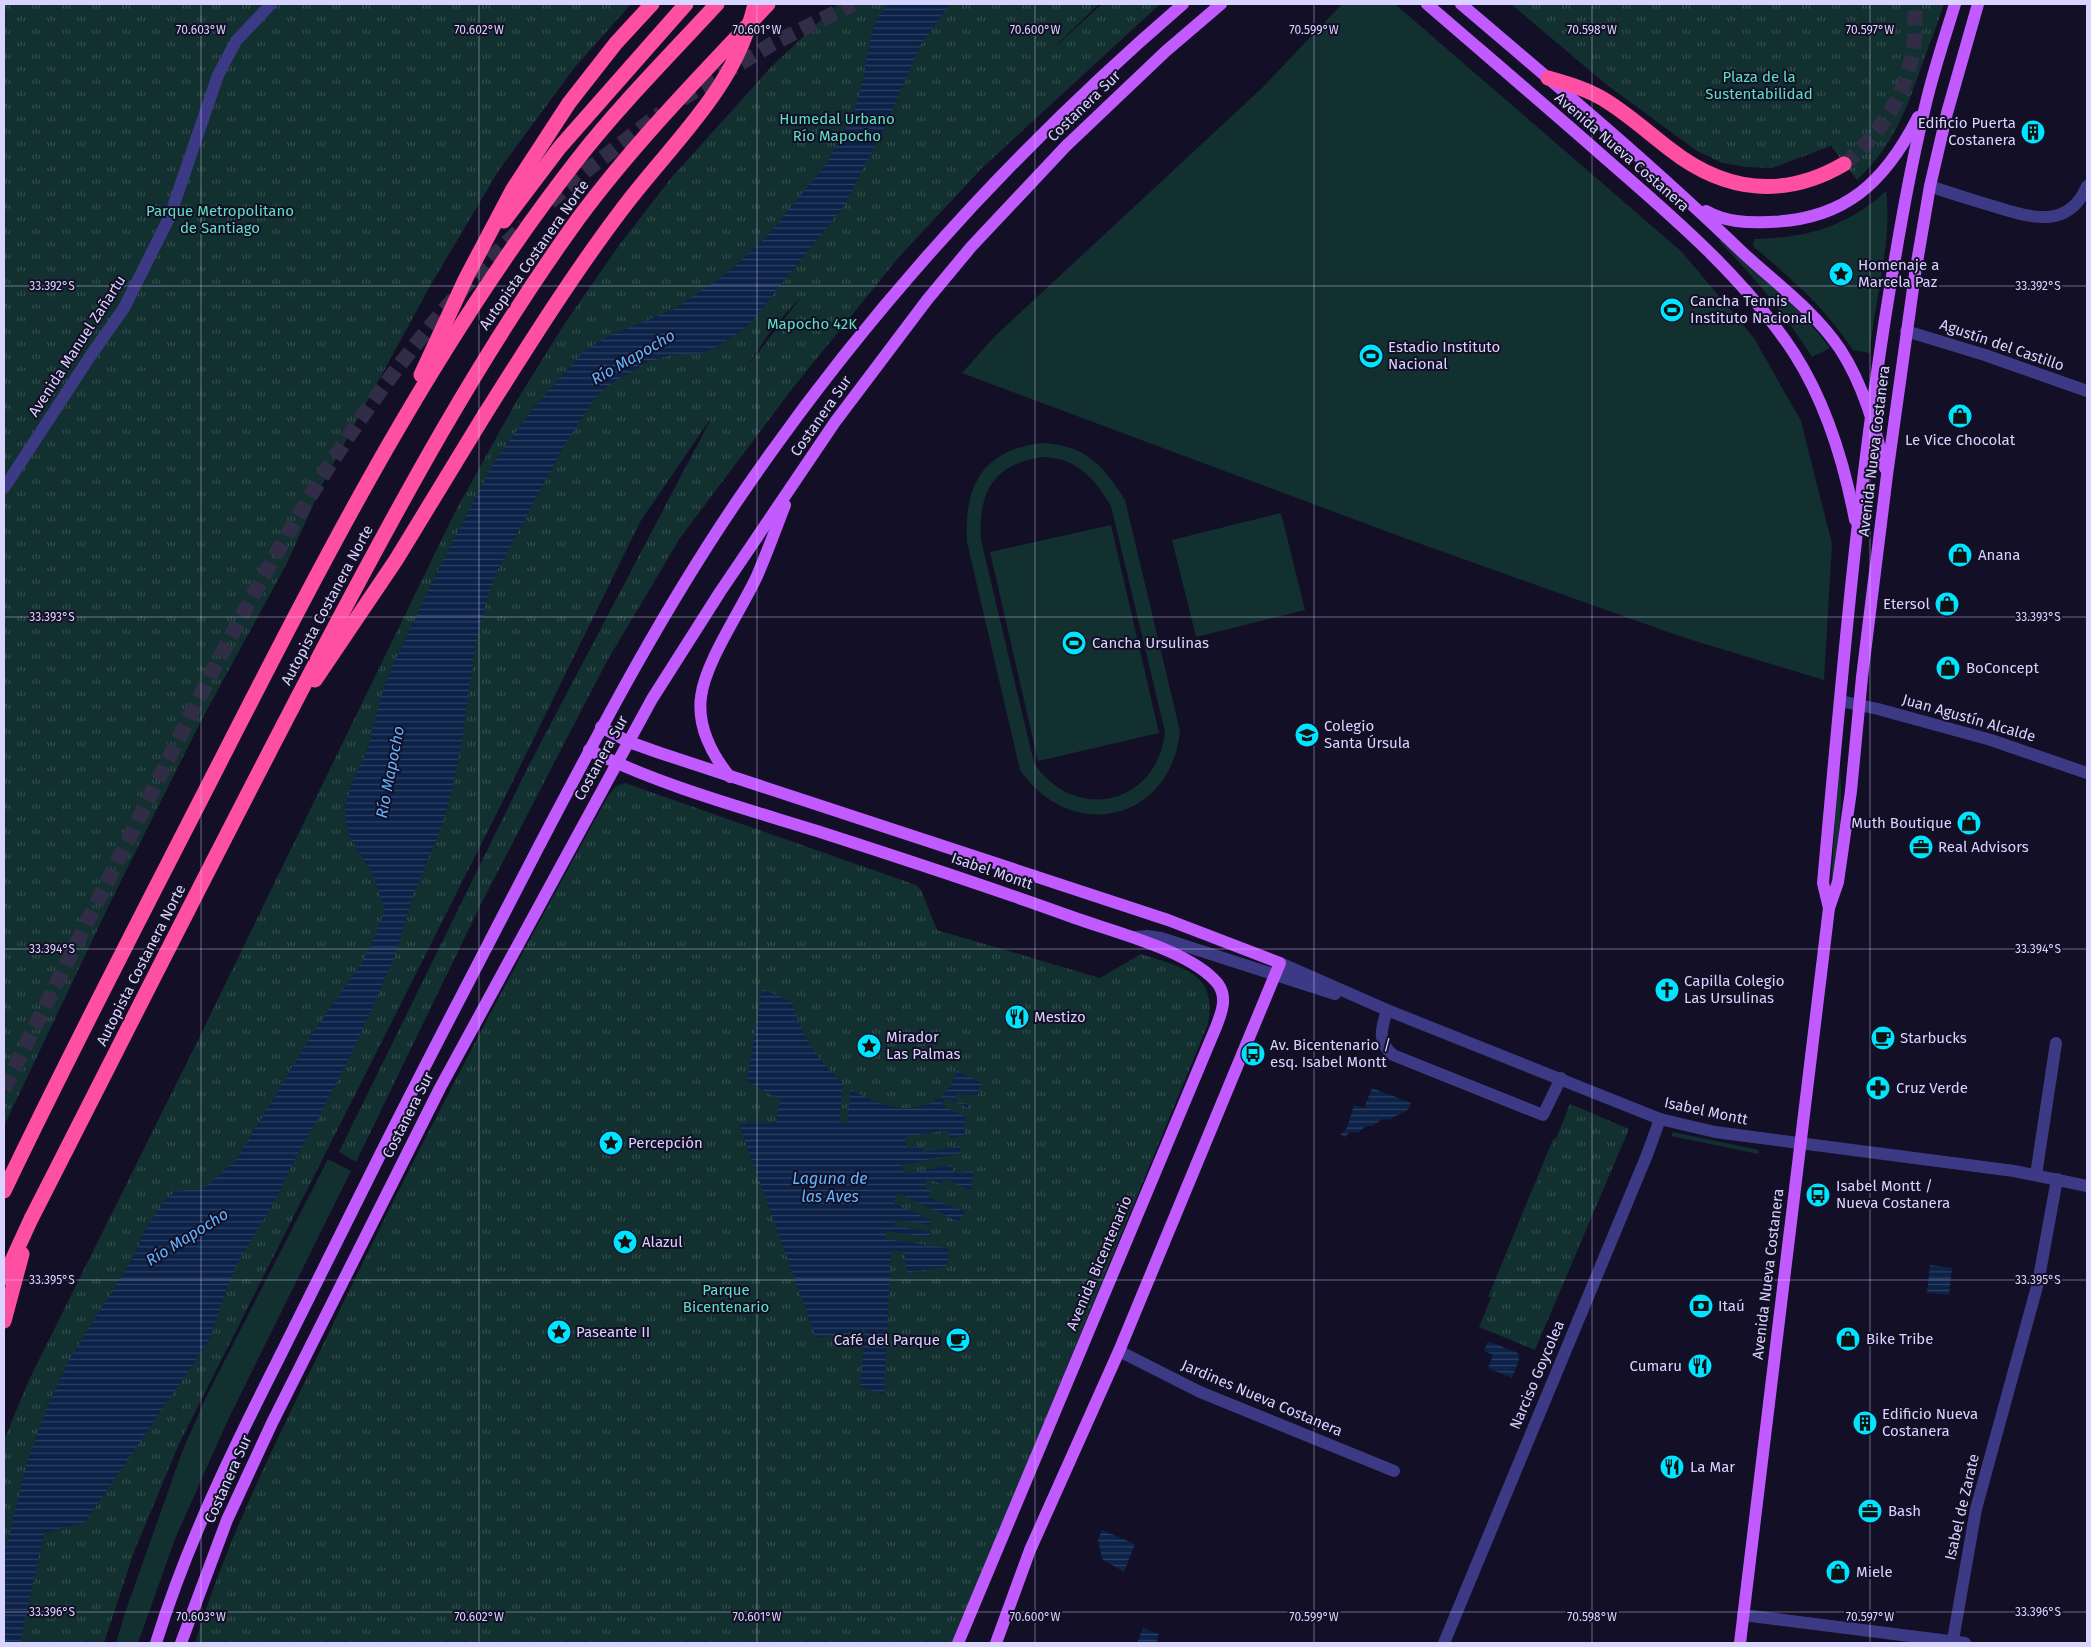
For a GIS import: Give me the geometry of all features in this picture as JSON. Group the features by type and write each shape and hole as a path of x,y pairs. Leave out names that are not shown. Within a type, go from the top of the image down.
{"highway":[{"path":"387,447 462,286 513,189 569,103 616,43 652,4"},
{"path":"482,251 560,147 686,4"},
{"name":"Autopista Costanera Norte","path":"4,1191 55,1084 274,658 387,447 475,304 577,160 617,112 717,4"},
{"path":"288,715 328,662 376,592 485,414 602,236 720,89 738,55 755,4"},
{"name":"Autopista Costanera Norte","path":"4,1278 31,1219 288,715 430,452 526,294 610,176 681,96 768,4"},
{"path":"1548,78 1568,84 1607,101 1691,164 1735,184 1766,187 1797,184 1829,173 1844,164"},
{"path":"4,1321 31,1219"}],"main road":[{"name":"Costanera Sur","path":"156,1643 180,1572 232,1452 418,1078 589,750 658,625 700,558 788,427 842,356 916,268 990,186 1120,59 1183,4"},
{"name":"Costanera Sur","path":"182,1643 227,1520 276,1414 440,1088 652,699 793,485 880,360 972,247 1066,146 1115,97 1221,4"},
{"name":"Avenida Nueva Costanera","path":"1427,4 1652,199 1718,261 1759,306 1794,354 1822,410 1844,470 1857,532"},
{"name":"Avenida Nueva Costanera","path":"1461,4 1691,202 1743,252 1811,312 1840,349 1852,371 1871,417"},
{"name":"Avenida Nueva Costanera","path":"1829,908 1823,883 1857,532 1871,417 1894,263 1926,101 1955,4"},
{"name":"Avenida Nueva Costanera","path":"1740,1643 1829,908 1838,882 1851,791 1887,475 1906,331 1930,186 1947,113 1978,4"},
{"path":"1691,202 1718,217 1753,223 1786,222 1829,211 1860,195 1881,175 1912,129 1926,101"},
{"path":"1871,417 1887,475"},
{"path":"730,777 719,763 704,732 701,696 707,673 757,575 793,485"},
{"name":"Isabel Montt","path":"601,728 629,742 730,777 1168,920 1280,963"},
{"name":"Isabel Montt","path":"589,750 668,785 947,872 1133,937"},
{"name":"Avenida Bicentenario","path":"958,1643 1222,1010 1223,995 1218,985 1209,976 1194,965 1133,937"},
{"path":"996,1643 1030,1550 1119,1351 1280,963"}],"street":[{"name":"Avenida Manuel Zañartu","path":"4,488 91,354 124,308 170,216 218,75 236,41 271,4"},
{"path":"1930,186 2037,218 2047,218 2066,211 2080,199 2087,186"},
{"name":"Agustín del Castillo","path":"1906,331 1985,354 2087,391"},
{"name":"Juan Agustín Alcalde","path":"1840,701 1991,740 2087,773"},
{"name":"Isabel Montt","path":"1133,937 1161,938 1275,976 1388,1010"},
{"name":"Isabel Montt","path":"1280,963 1388,1010 1660,1119 1715,1132 2036,1175 2087,1186"},
{"path":"1388,1010 1381,1037 1384,1048 1393,1055 1543,1115 1561,1078"},
{"path":"2036,1175 2056,1043"},
{"name":"Narciso Goycolea","path":"1444,1643 1660,1119"},
{"name":"Isabel de Zarate","path":"1959,1642 1976,1509 2038,1283 2057,1179"},
{"name":"Jardines Nueva Costanera","path":"1119,1351 1200,1392 1394,1471"},
{"path":"1743,1615 1959,1642"}],"green space":[{"name":"Parque Metropolitano de Santiago","path":"4,4 631,4 575,67 499,170 430,286 325,479 286,565 202,719 110,903 4,1126"},
{"name":"Humedal Urbano Río Mapocho","path":"838,4 1099,4 1047,54 1102,4 1160,4 982,168 899,257 792,389 680,538 607,661 481,904 356,1162 339,1152 527,769 713,415 640,522 506,795 179,1444 134,1552 104,1643 4,1643 4,1440 29,1380 201,1034 455,512 517,400 565,323 620,244 672,177 772,66","holes":["799,300 745,369 773,328"]},
{"name":"Estadio Instituto Nacional","path":"1342,4 1395,4 1682,252 1754,338 1801,421 1832,544 1824,680 1682,637 1407,539 962,373 994,337 1262,88"},
{"name":"Plaza de la Sustentabilidad","path":"1511,4 1944,4 1898,125 1881,153 1857,180 1831,146 1772,168 1722,163 1697,151 1607,85"},
{"path":"1886,191 1887,230 1870,353 1853,350 1819,307 1753,246 1754,239 1808,233 1841,222 1856,214"},
{"path":"1721,240 1792,305 1830,348 1812,357 1780,311 1719,241"},
{"path":"1041,443 1070,448 1082,453 1101,467 1125,500 1180,731 1173,762 1158,786 1139,803 1116,812 1091,814 1065,808 1041,793 1020,770 967,542 967,522 969,504 981,474 991,463 1004,454 1021,447","holes":["1044,457 1076,466 1084,472 1098,487 1111,506 1165,732 1159,757 1147,776 1131,790 1112,798 1091,799 1071,794 1051,782 1034,763 981,540 982,508 992,483 1012,466 1027,460"]},
{"name":"Cancha Ursulinas","path":"1281,513 1305,610 1196,637 1172,540"},
{"name":"Cancha Ursulinas","path":"1111,525 1159,733 1038,761 990,552"},
{"path":"1839,759 1840,822 1831,886"},
{"name":"Parque Bicentenario","path":"625,783 916,885 921,890 937,930 1100,978 1141,954 1170,963 1193,974 1202,982 1207,993 1210,1006 1208,1024 953,1643 195,1643 223,1563 256,1484 397,1195 500,995 608,796 616,786"},
{"path":"1570,1104 1629,1129 1535,1350 1479,1327"},
{"path":"1673,1132 1759,1150 1758,1154 1671,1136"},
{"path":"1562,1137 1504,1296 1488,1297 1553,1139"},
{"path":"328,1159 351,1171 227,1422 175,1539 138,1643 116,1643 182,1452 206,1397"}],"water":[{"name":"Río Mapocho","path":"888,4 950,4 921,44 884,128 844,206 749,325 713,349 703,353 672,355 650,361 609,385 595,398 568,439 497,571 487,599 475,647 460,753 443,823 413,896 393,961 356,1044 271,1208 239,1260 227,1287 210,1338 85,1522 44,1534 20,1643 4,1643 4,1555 27,1462 46,1410 69,1360 133,1258 144,1232 165,1199 176,1191 203,1189 237,1159 312,1034 364,959 373,941 385,909 374,877 350,837 346,823 345,808 351,785 369,745 382,692 394,663 439,568 494,462 534,407 585,350 610,335 675,309 732,269 768,235 827,163 855,109 872,31 877,18"},
{"name":"Laguna de las Aves","path":"762,989 792,1002 800,1026 811,1046 825,1065 843,1083 839,1123 847,1123 851,1089 885,1105 912,1108 923,1106 941,1097 953,1081 956,1070 984,1084 979,1087 978,1095 956,1094 956,1101 968,1104 968,1108 946,1098 941,1105 966,1117 964,1136 950,1138 948,1130 905,1137 906,1148 922,1146 923,1152 960,1146 961,1153 902,1165 904,1174 952,1165 953,1173 974,1170 971,1191 944,1178 942,1184 927,1179 925,1188 931,1189 928,1197 965,1212 959,1222 898,1193 893,1203 931,1220 931,1225 895,1220 895,1226 930,1232 930,1237 886,1231 885,1239 949,1248 947,1266 907,1273 904,1251 891,1250 884,1394 860,1387 865,1330 816,1338 739,1124 776,1123 780,1100 747,1081"},
{"path":"1372,1088 1411,1103 1410,1106 1406,1111 1390,1120 1382,1119 1373,1126 1366,1126 1358,1133 1350,1132 1344,1138 1341,1134 1347,1128 1354,1105 1364,1108"},
{"path":"1930,1265 1952,1268 1949,1295 1927,1293"},
{"path":"1488,1341 1518,1353 1519,1360 1512,1378 1488,1368 1493,1355 1484,1351"},
{"path":"1102,1530 1135,1544 1124,1572 1102,1559 1098,1540"},
{"path":"1143,1628 1159,1634 1156,1643 1137,1643"}],"tunnel":[{"path":"682,99 772,44 853,4"},
{"path":"1844,164 1861,149 1876,131 1900,93 1908,72 1913,50 1914,4"},
{"path":"550,202 587,170 661,113"},
{"path":"4,1089 200,696 278,551 320,481 364,413 413,348 466,285 524,226"}],"place":[{"name":"Edificio Puerta Costanera","path":"2033,132"},
{"name":"Homenaje a Marcela Paz","path":"1841,274"},
{"name":"Cancha Tennis Instituto Nacional","path":"1672,310"},
{"name":"Estadio Instituto Nacional","path":"1371,356"},
{"name":"Le Vice Chocolat","path":"1960,416"},
{"name":"Anana","path":"1960,555"},
{"name":"Etersol","path":"1947,604"},
{"name":"Cancha Ursulinas","path":"1074,643"},
{"name":"BoConcept","path":"1948,668"},
{"name":"Colegio Santa Úrsula","path":"1307,735"},
{"name":"Muth Boutique","path":"1969,823"},
{"name":"Real Advisors","path":"1921,847"},
{"name":"Capilla Colegio Las Ursulinas","path":"1667,990"},
{"name":"Mestizo","path":"1017,1017"},
{"name":"Starbucks","path":"1883,1038"},
{"name":"Mirador Las Palmas","path":"869,1046"},
{"name":"Av. Bicentenario / esq. Isabel Montt","path":"1253,1054"},
{"name":"Cruz Verde","path":"1878,1088"},
{"name":"Percepción","path":"611,1143"},
{"name":"Isabel Montt / Nueva Costanera","path":"1818,1195"},
{"name":"Alazul","path":"625,1242"},
{"name":"Itaú","path":"1701,1306"},
{"name":"Paseante II","path":"559,1332"},
{"name":"Bike Tribe","path":"1848,1339"},
{"name":"Café del Parque","path":"958,1340"},
{"name":"Cumaru","path":"1700,1366"},
{"name":"Edificio Nueva Costanera","path":"1865,1423"},
{"name":"La Mar","path":"1672,1467"},
{"name":"Bash","path":"1870,1511"},
{"name":"Miele","path":"1838,1572"}],"park label":[{"name":"Mapocho 42K","path":"812,324"}]}
